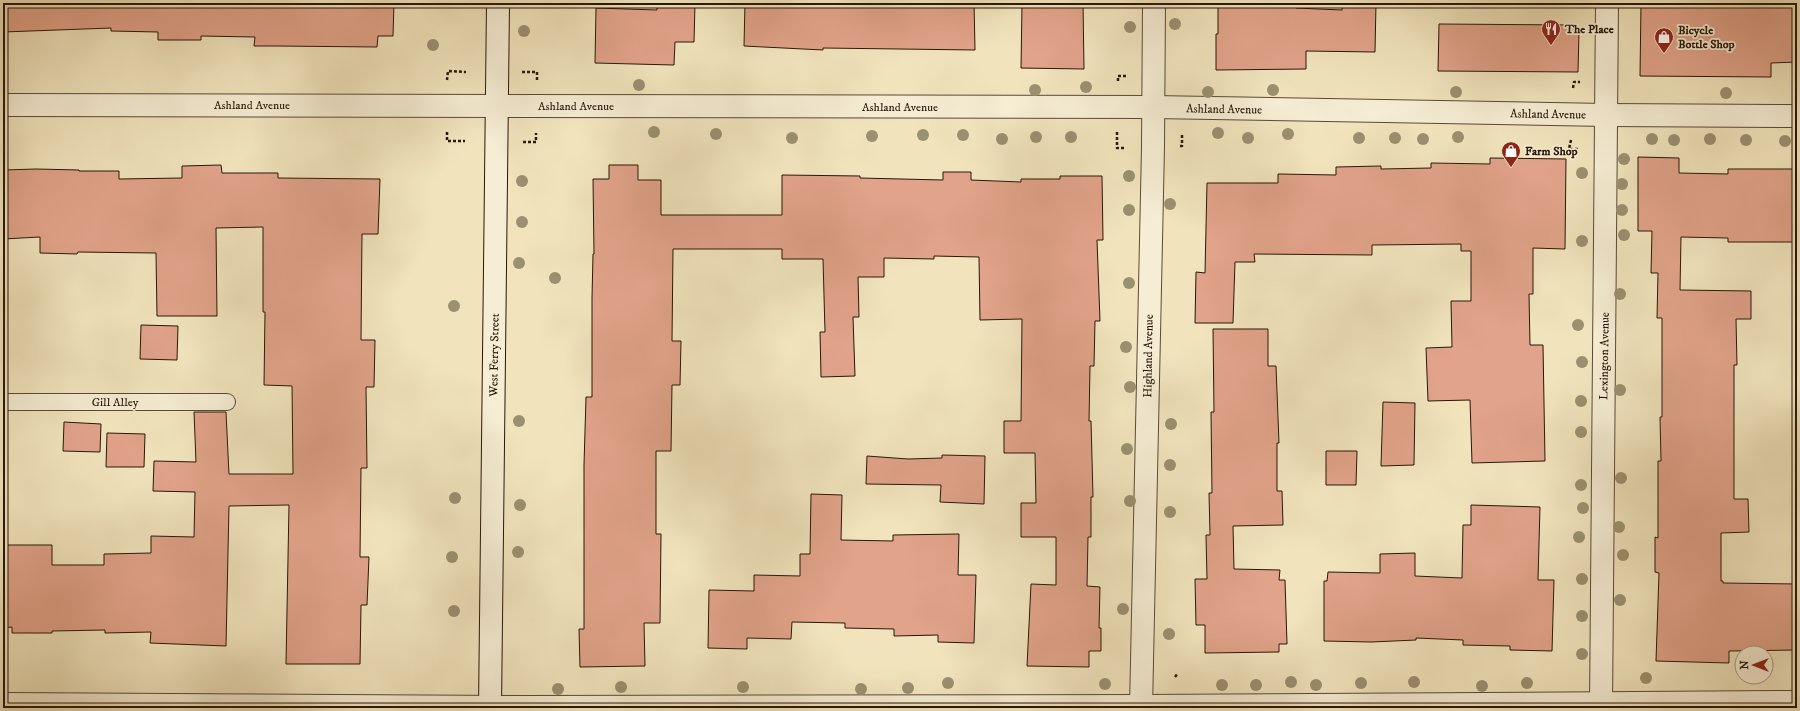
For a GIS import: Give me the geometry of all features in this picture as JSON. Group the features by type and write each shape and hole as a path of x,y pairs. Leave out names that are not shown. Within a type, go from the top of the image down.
{"street":[{"name":"West Ferry Street","path":"490,707 498,3"},
{"name":"Highland Avenue","path":"1141,707 1154,3"},
{"name":"Lexington Avenue","path":"1601,705 1607,3"},
{"name":"Ashland Avenue","path":"3,105 1153,108 1606,115 1797,116"},
{"path":"3,704 490,707 1141,707 1601,705 1797,702"}],"lane":[{"name":"Gill Alley","path":"3,402 227,402"}],"path":[{"path":"448,71 466,72"},
{"path":"517,72 537,72"},
{"path":"1118,76 1128,76"},
{"path":"1574,82 1581,82"},
{"path":"447,130 447,141 465,141"},
{"path":"518,142 536,142 536,130"},
{"path":"1117,132 1117,148 1129,148"},
{"path":"1182,135 1182,146"},
{"path":"1569,149 1580,149"},
{"path":"1174,676 1178,673"}],"building":[{"path":"3,3 394,3 393,36 378,36 377,47 254,46 255,37 201,36 201,40 158,40 158,32 111,31 111,28 3,32"},
{"path":"657,3 695,3 694,42 675,42 674,65 595,63 596,8 657,10"},
{"path":"745,3 974,3 975,50 823,48 823,50 744,46"},
{"path":"1022,3 1083,3 1084,69 1021,68"},
{"path":"1218,3 1296,3 1296,8 1342,10 1342,3 1376,3 1375,52 1306,51 1306,69 1216,70"},
{"path":"1641,3 1797,3 1797,62 1771,63 1771,77 1640,76"},
{"path":"1439,24 1572,25 1579,32 1578,72 1438,71"},
{"path":"1638,157 1679,158 1679,173 1728,174 1728,169 1797,169 1797,242 1728,242 1728,238 1681,237 1680,290 1751,291 1751,319 1736,319 1737,365 1734,365 1734,499 1748,499 1749,532 1721,533 1721,581 1723,581 1723,583 1797,584 1797,650 1774,650 1774,645 1734,645 1734,651 1729,651 1729,663 1656,661 1659,573 1655,572 1655,537 1658,538 1658,461 1661,461 1660,417 1662,417 1662,318 1657,318 1658,273 1651,273 1652,231 1638,231"},
{"path":"1490,158 1566,159 1565,249 1533,248 1533,294 1529,294 1530,345 1543,345 1545,461 1472,463 1470,400 1428,401 1426,348 1452,347 1451,301 1471,301 1471,251 1461,251 1461,244 1372,245 1372,255 1254,254 1255,262 1235,262 1233,323 1195,323 1196,272 1205,273 1207,183 1278,183 1278,174 1336,175 1336,167 1381,166 1381,169 1431,168 1431,163 1490,164"},
{"path":"221,165 222,173 278,173 278,178 380,179 378,234 362,234 361,340 375,340 374,387 366,387 367,468 361,468 360,557 369,557 367,605 361,605 360,664 286,664 289,505 229,506 226,646 150,643 151,632 105,633 105,630 52,631 52,633 12,633 12,627 3,628 3,545 52,545 52,565 104,565 104,554 151,553 151,536 194,537 195,492 153,491 154,461 196,462 194,412 226,412 229,474 293,474 292,386 264,385 265,312 263,312 263,227 216,228 217,316 157,316 156,253 40,253 40,237 3,239 3,170 36,169 119,171 119,179 182,178 182,166"},
{"path":"609,165 638,165 638,180 661,180 661,215 782,215 782,175 860,176 860,178 943,180 943,172 971,172 971,180 1021,182 1021,179 1060,179 1060,176 1102,176 1103,240 1097,240 1100,321 1095,321 1094,366 1090,366 1089,421 1091,421 1093,497 1091,497 1091,537 1088,537 1087,586 1100,587 1099,628 1101,628 1101,651 1089,651 1089,667 1027,666 1031,584 1056,585 1056,537 1021,537 1021,503 1036,503 1035,453 1004,453 1004,421 1021,421 1022,319 980,320 979,257 934,256 934,259 884,258 884,277 858,277 859,317 853,317 855,376 821,377 820,332 825,332 823,259 782,259 782,249 673,249 672,341 681,341 680,385 672,385 671,451 656,451 656,534 661,534 660,623 644,623 645,666 580,667 579,629 584,629 584,465 586,397 592,397 592,298 594,254 593,179 609,179"},
{"path":"141,325 178,326 177,360 140,359"},
{"path":"1213,329 1268,329 1268,366 1276,366 1279,443 1277,443 1277,491 1282,491 1283,525 1233,526 1234,569 1280,570 1279,580 1285,580 1287,644 1279,644 1279,652 1205,653 1205,625 1196,625 1195,579 1207,579 1206,535 1210,535 1209,493 1212,493 1211,412 1214,412"},
{"path":"1383,402 1415,403 1414,465 1381,466"},
{"path":"64,422 101,424 100,452 63,451"},
{"path":"107,433 145,434 144,467 106,467"},
{"path":"1326,451 1357,451 1356,485 1326,485"},
{"path":"942,455 985,456 984,504 940,502 941,485 866,484 867,456 908,459 942,458"},
{"path":"811,494 842,495 841,540 893,541 893,535 959,534 958,575 976,575 974,643 938,642 938,635 894,636 894,629 845,628 845,623 792,622 791,639 747,638 747,649 708,648 709,590 754,591 754,575 800,576 800,554 810,554"},
{"path":"1471,505 1540,507 1538,580 1554,580 1552,651 1510,650 1510,646 1463,645 1463,640 1416,638 1416,640 1371,642 1324,641 1324,581 1327,581 1328,572 1380,573 1380,554 1415,553 1415,576 1462,578 1463,525 1471,525"}],"place":[{"name":"The Place","path":"1551,46"},
{"name":"Bicycle Bottle Shop","path":"1664,54"},
{"name":"Farm Shop","path":"1511,168"}]}
